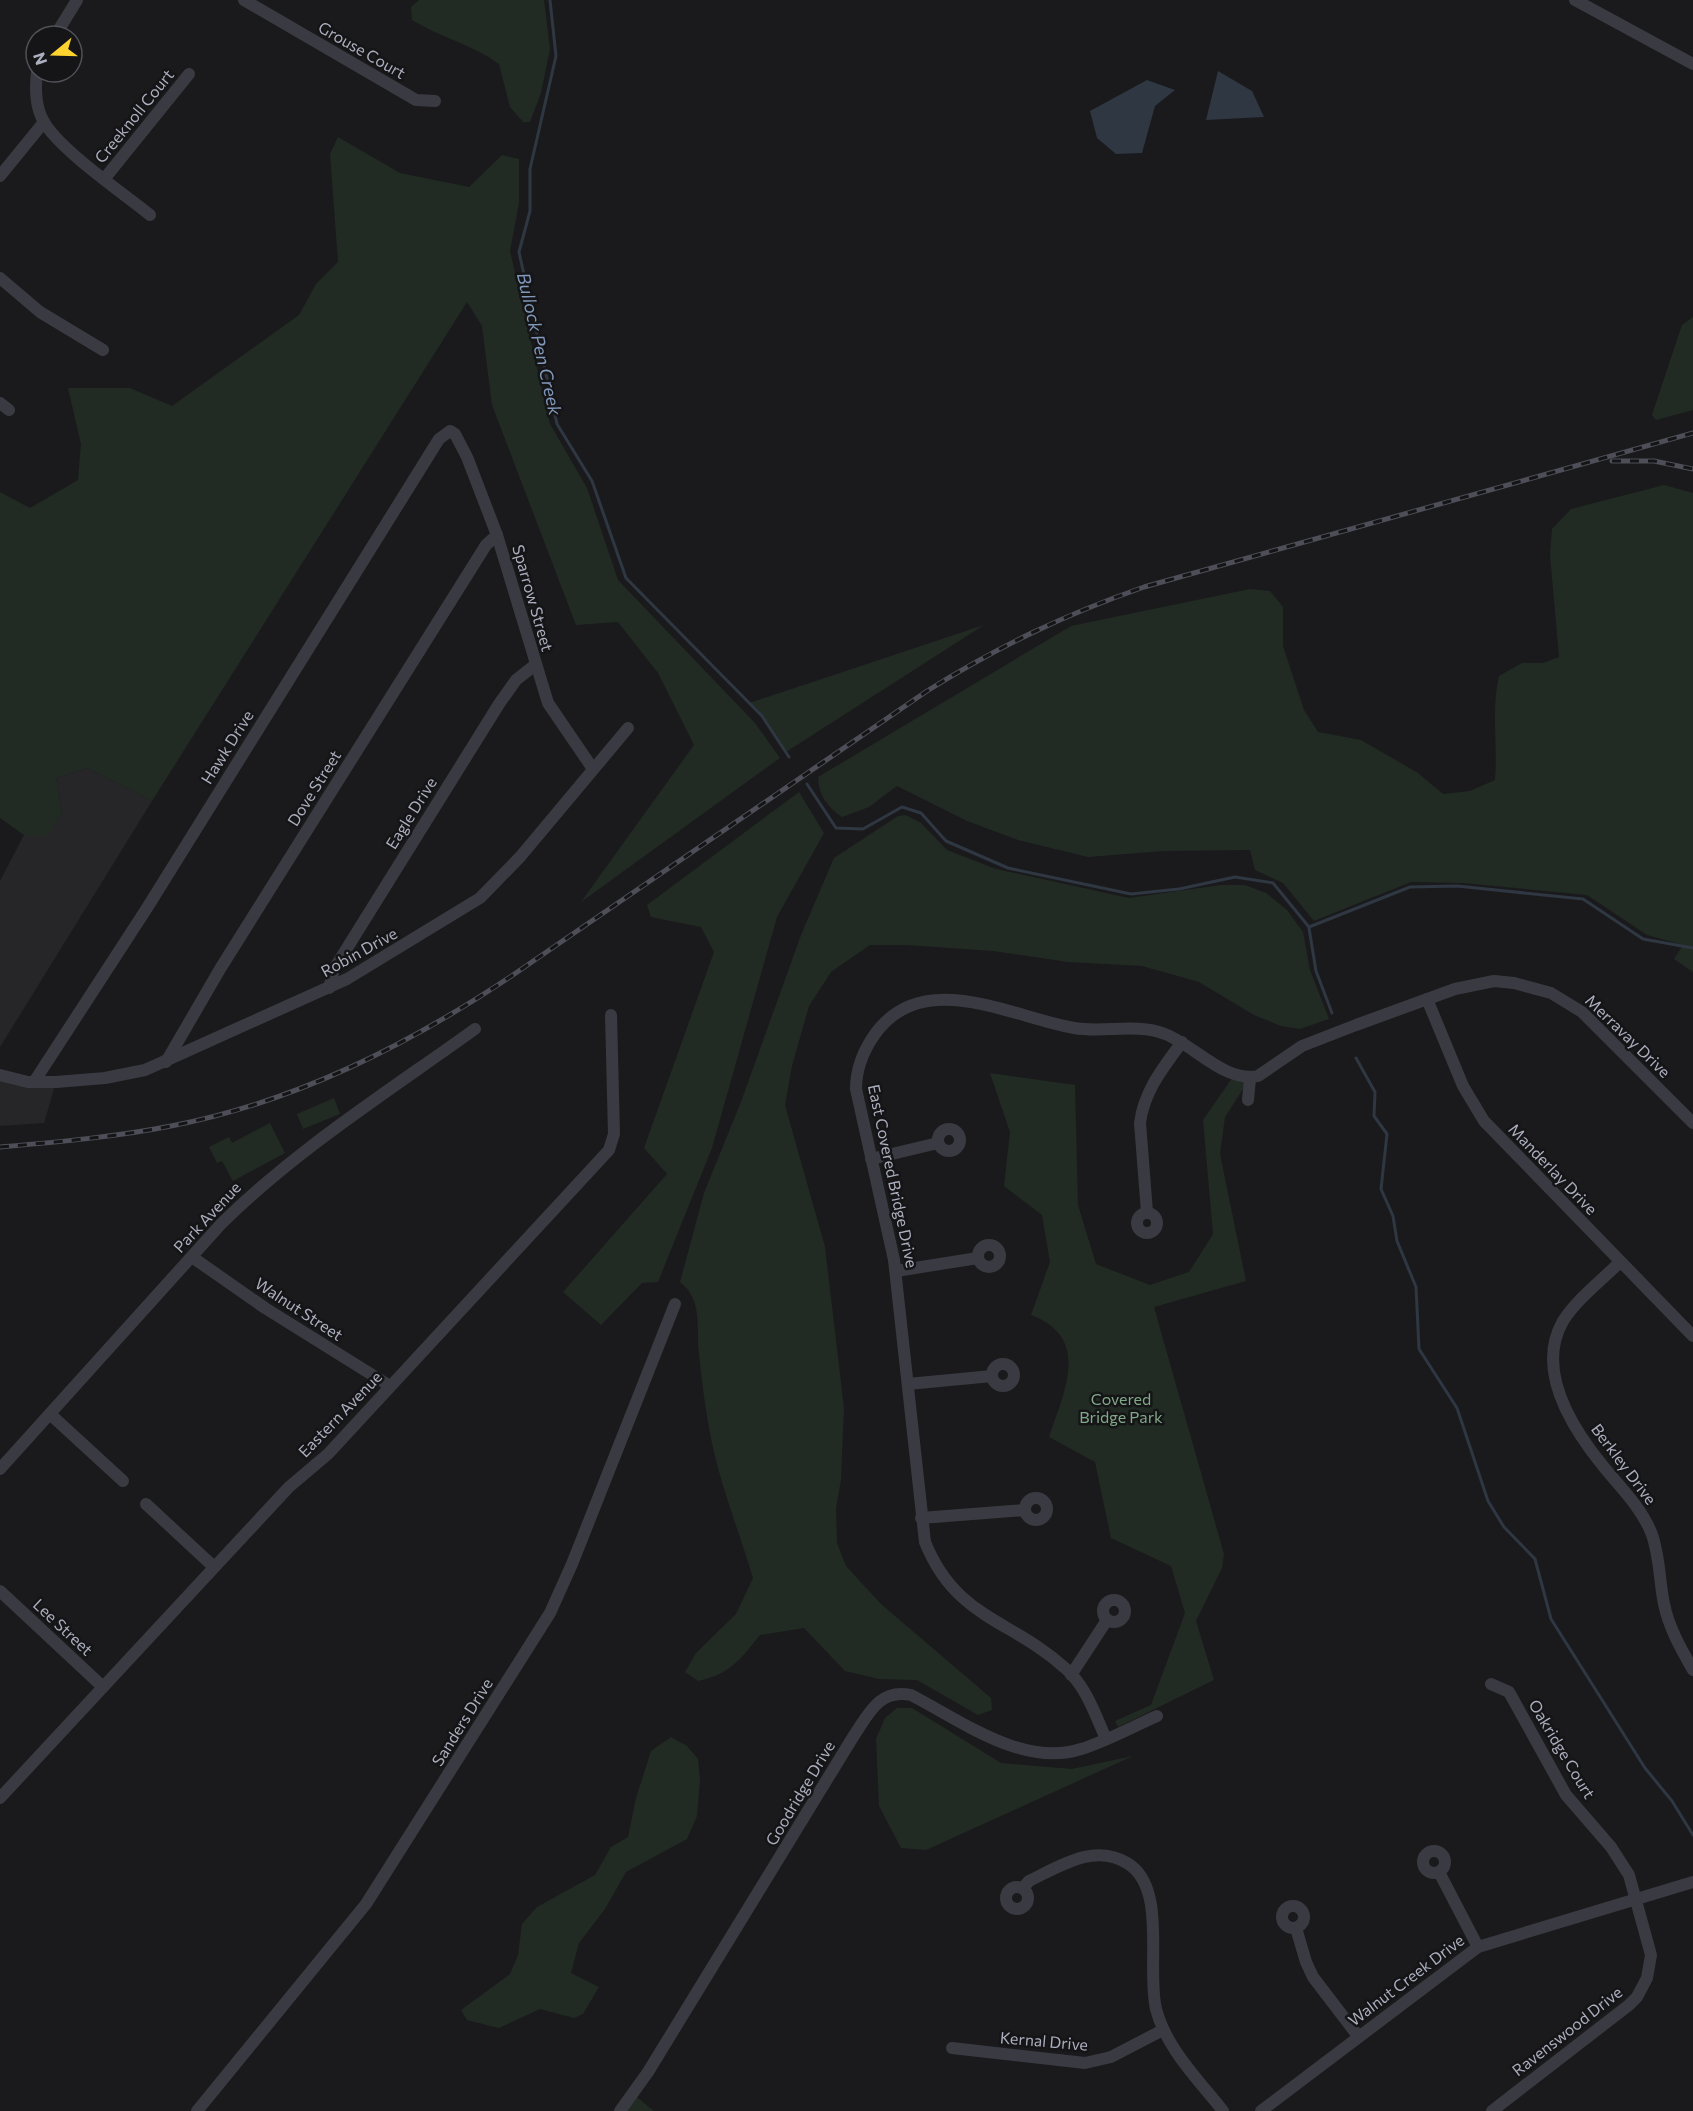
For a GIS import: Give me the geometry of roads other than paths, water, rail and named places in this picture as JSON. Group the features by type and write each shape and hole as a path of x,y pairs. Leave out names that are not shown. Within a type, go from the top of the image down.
{"street":[{"path":"62,24 77,0"},
{"name":"Grouse Court","path":"244,0 416,100 435,101"},
{"path":"1575,0 1693,64"},
{"name":"Creeknoll Court","path":"105,178 189,74"},
{"path":"36,84 35,91 44,122 60,141 150,215"},
{"path":"0,176 44,122"},
{"path":"0,278 40,312 103,350"},
{"name":"Sparrow Street","path":"450,431 455,434 467,457 497,535 529,632 535,665 553,713 593,769"},
{"name":"Hawk Drive","path":"34,1082 147,908 439,439 450,431"},
{"name":"Dove Street","path":"166,1062 220,969 486,545 497,535"},
{"name":"Eagle Drive","path":"329,988 334,969 499,704 516,680 535,665"},
{"name":"Robin Drive","path":"0,1075 34,1082 127,1075 166,1062 329,988 427,933 480,898 520,857 628,728"},
{"name":"Merravay Drive","path":"1427,999 1455,989 1494,981 1514,982 1551,993 1582,1012 1693,1123"},
{"name":"East Covered Bridge Drive","path":"1106,1739 1090,1702 1071,1675 1052,1658 962,1599 947,1584 934,1564 925,1542 896,1271 857,1097 856,1078 859,1062 886,1020 916,1002 939,998 961,1000 1074,1028 1154,1030 1182,1042 1228,1071 1250,1078"},
{"path":"1248,1100 1250,1078 1258,1076 1302,1046 1427,999"},
{"name":"Manderlay Drive","path":"1427,999 1462,1086 1484,1121 1693,1336"},
{"name":"Eastern Avenue","path":"0,1798 289,1487 328,1454 609,1150 614,1134 611,1015"},
{"name":"Park Avenue","path":"0,1469 255,1190 475,1029"},
{"path":"1147,1212 1140,1123 1144,1097 1182,1042"},
{"path":"871,1159 939,1143"},
{"name":"Walnut Street","path":"192,1257 265,1308 390,1386"},
{"path":"896,1271 978,1258"},
{"name":"Berkley Drive","path":"1620,1262 1563,1322 1552,1349 1553,1372 1568,1414 1591,1452 1635,1503 1650,1531 1657,1553 1666,1613 1678,1644 1693,1670"},
{"name":"Sanders Drive","path":"197,2111 366,1904 550,1613 573,1564 675,1304"},
{"path":"908,1384 992,1376"},
{"path":"50,1414 123,1481"},
{"path":"146,1504 214,1567"},
{"path":"921,1518 1025,1510"},
{"name":"Lee Street","path":"0,1591 103,1687"},
{"path":"1071,1675 1107,1620"},
{"name":"Oakridge Court","path":"1491,1684 1509,1692 1566,1795 1621,1860 1637,1898"},
{"name":"Goodridge Drive","path":"620,2111 648,2072 875,1703 891,1694 911,1695 1011,1745 1054,1754 1071,1751 1106,1739 1157,1716"},
{"path":"1023,1888 1029,1881 1088,1856 1103,1854 1118,1857 1142,1875 1152,1901 1152,1985 1163,2030 1223,2111"},
{"path":"1439,1872 1478,1947"},
{"name":"Walnut Creek Drive","path":"1261,2111 1478,1947 1693,1882"},
{"name":"Ravenswood Drive","path":"1492,2111 1608,2023 1637,1997 1647,1978 1651,1955 1637,1898"},
{"path":"1296,1928 1313,1977 1358,2036"},
{"name":"Kernal Drive","path":"952,2048 1085,2063 1111,2057 1163,2030"}],"water":[{"path":"1218,71 1252,91 1264,117 1206,120"},
{"path":"1147,80 1175,90 1155,106 1142,153 1116,154 1097,138 1090,111"}],"waterway":[{"name":"Bullock Pen Creek","path":"550,0 556,56 530,169 530,211 519,252 557,424 592,481 626,578 762,716 789,757"},
{"path":"807,784 836,828 863,829 902,807 921,813 946,841 1008,868 1131,894 1179,889 1235,877 1273,883 1309,927 1410,887 1457,886 1583,899 1643,939 1693,948"},
{"path":"1309,928 1316,971 1332,1013"},
{"path":"1356,1058 1375,1092 1374,1116 1387,1134 1381,1189 1393,1216 1397,1241 1416,1287 1419,1349 1457,1408 1488,1501 1504,1527 1535,1559 1551,1619 1645,1768 1672,1801 1693,1835"}],"railway":[{"path":"0,1147 129,1133 217,1116 305,1087 390,1048 431,1026 510,977 927,691 1006,646 1086,609 1144,587 1693,433"},
{"path":"1612,461 1654,461 1693,469"}],"park label":[{"name":"Covered Bridge Park","path":"1121,1408"}]}
